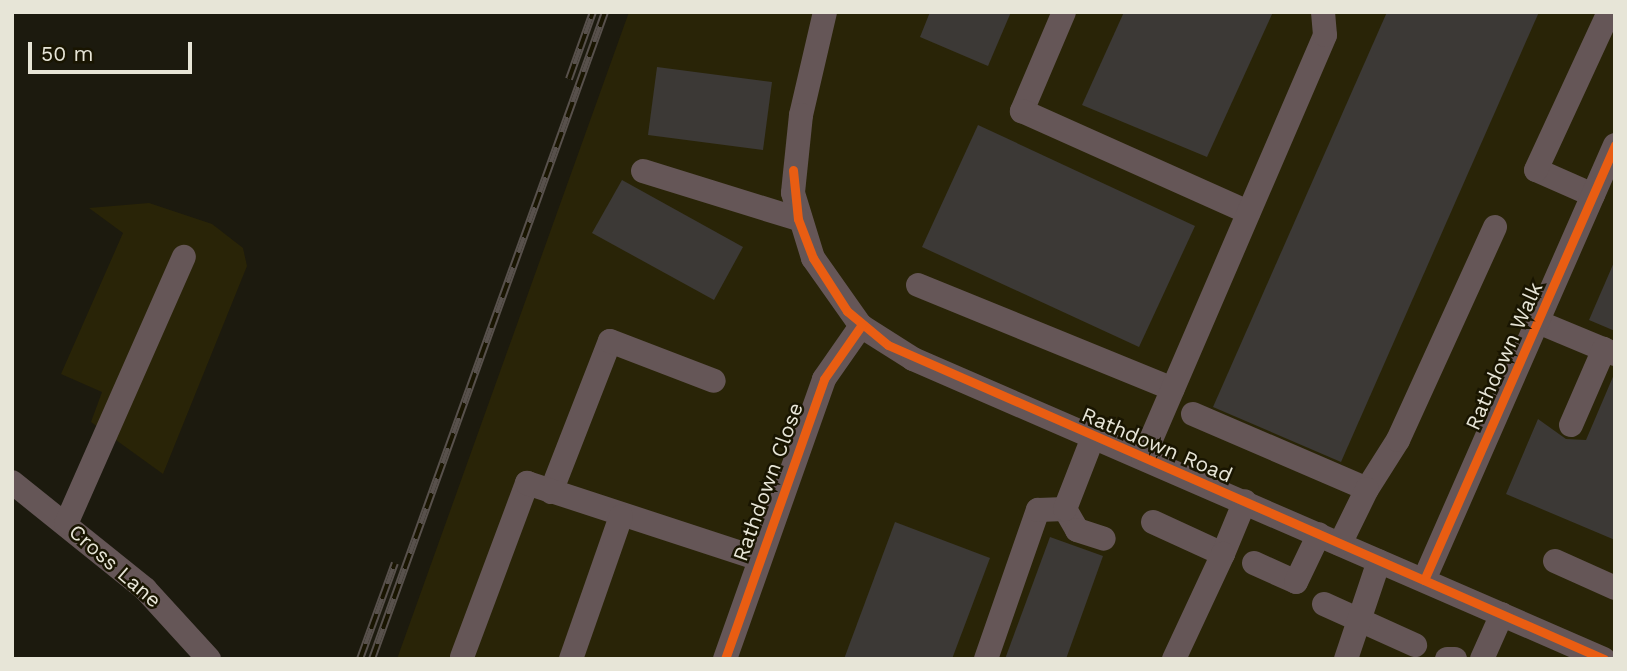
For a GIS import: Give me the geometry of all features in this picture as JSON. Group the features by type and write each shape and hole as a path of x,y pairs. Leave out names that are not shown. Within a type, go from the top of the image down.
{"street":[{"name":"Rathdown Road","path":"825,12 793,170 798,219 828,284 861,326 913,359 1604,659"},
{"path":"1064,12 1021,111 1248,212"},
{"path":"1143,458 1325,35 1322,12"},
{"path":"1593,195 1536,170 1609,12"},
{"name":"Rathdown Walk","path":"1424,580 1593,195 1612,158"},
{"path":"643,171 798,219"},
{"path":"1254,563 1296,582 1367,489 1398,440 1495,227"},
{"path":"66,524 184,257"},
{"path":"918,285 1173,389"},
{"path":"1538,322 1609,351 1571,425"},
{"name":"Rathdown Close","path":"725,659 824,380 861,326"},
{"path":"551,492 610,341 714,380"},
{"path":"1193,414 1367,489"},
{"path":"1065,509 1093,437"},
{"name":"Cross Lane","path":"12,482 145,589 209,659"},
{"path":"462,657 527,483 759,559"},
{"path":"1174,659 1245,501"},
{"path":"1065,509 1077,530 1104,539"},
{"path":"986,659 1038,510 1065,509"},
{"path":"571,659 621,516"},
{"path":"1153,522 1223,554"},
{"path":"1346,659 1379,561"},
{"path":"1555,561 1615,588"},
{"path":"1324,604 1415,645"},
{"path":"1482,659 1502,614"},
{"path":"1447,659 1455,659"}],"shaded area":[{"path":"629,12 1615,12 1615,659 397,659"},
{"path":"149,203 212,224 243,248 247,266 163,474 91,422 102,392 61,374 123,233 89,208"}],"building":[{"path":"930,12 1011,12 988,66 920,37"},
{"path":"1124,12 1273,12 1207,157 1082,105"},
{"path":"1387,12 1539,12 1341,462 1213,407"},
{"path":"657,67 772,82 763,150 648,135"},
{"path":"978,125 1195,226 1139,347 922,247"},
{"path":"622,180 743,247 714,300 592,233"},
{"path":"1615,260 1615,331 1589,320"},
{"path":"1615,372 1615,540 1506,494 1538,419 1566,439 1586,440"},
{"path":"895,522 990,558 952,659 844,659"},
{"path":"1050,537 1103,556 1066,659 1005,659"}],"railway":[{"path":"569,79 593,12"},
{"path":"372,659 605,12"},
{"path":"360,659 395,563"}],"cycle path":[{"path":"1424,580 1615,145"},
{"path":"793,170 798,219 813,258 847,311 888,345 1604,659"},
{"path":"725,659 824,379 861,326"}]}
